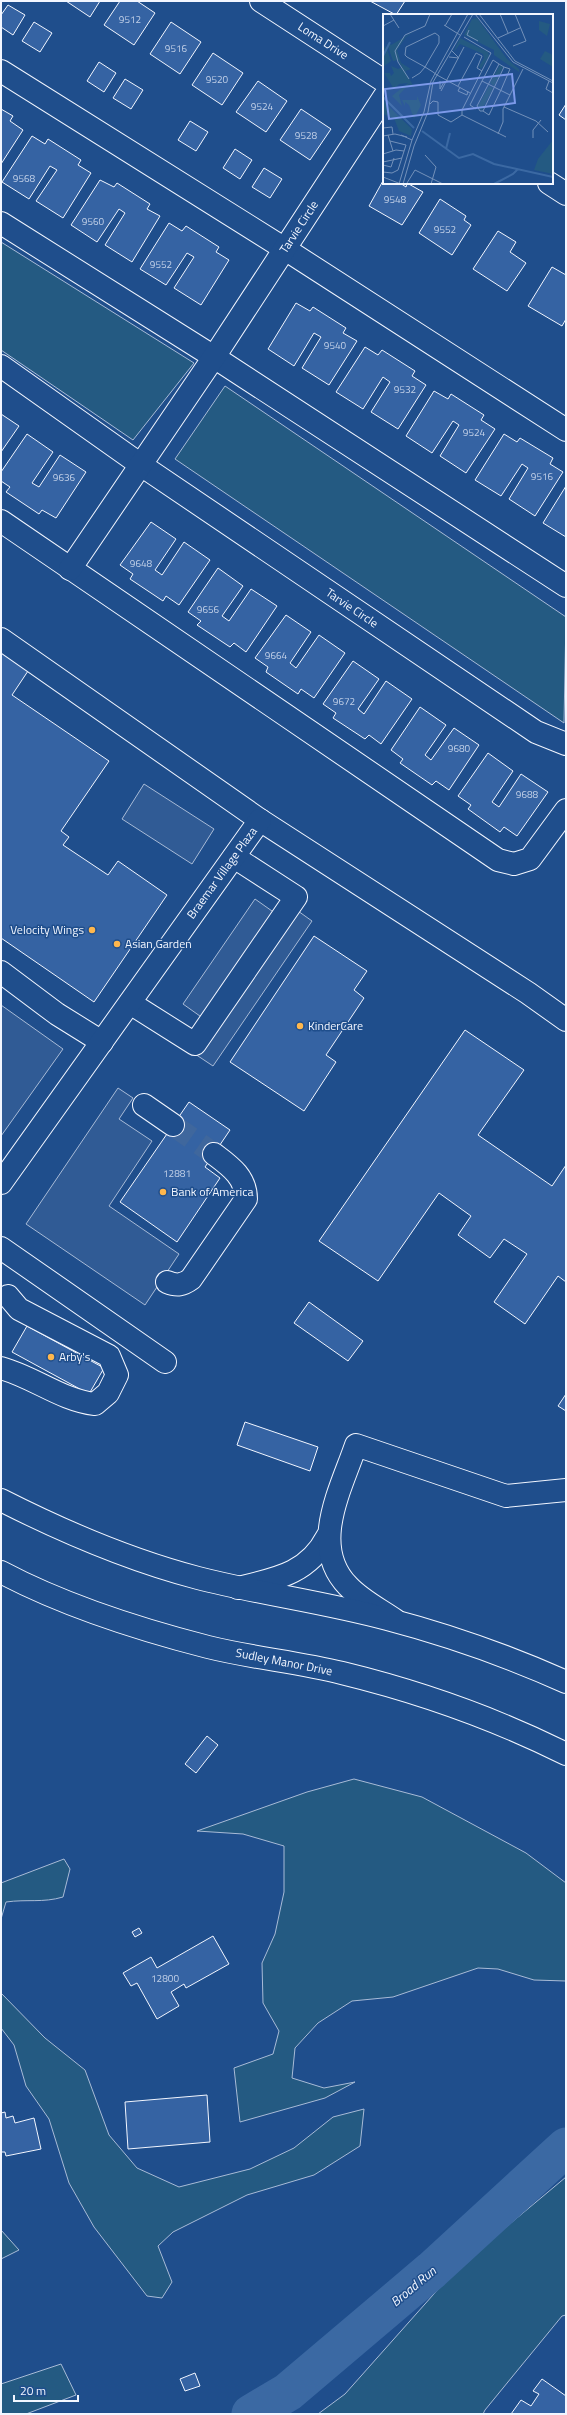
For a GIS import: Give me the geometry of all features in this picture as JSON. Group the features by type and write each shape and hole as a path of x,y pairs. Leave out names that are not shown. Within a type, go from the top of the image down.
{"street":[{"name":"Loma Drive","path":"261,1 383,80"},
{"path":"1,71 285,249 566,430"},
{"name":"Tarvie Circle","path":"141,465 214,357 383,99"},
{"path":"551,184 566,194"},
{"path":"1,223 214,357 566,586"},
{"name":"Tarvie Circle","path":"1,366 141,465 536,732 566,744"},
{"path":"70,569 141,465"},
{"path":"1,521 498,860 514,864 530,859 566,810"},
{"name":"Braemar Village Plaza","path":"1,639 260,820 1,1183"},
{"path":"260,820 566,1020"},
{"path":"130,1003 195,1044 296,897 234,857"},
{"path":"1,972 57,1014 102,1042"},
{"path":"144,1105 173,1125"},
{"path":"167,1282 174,1285 184,1284 192,1279 246,1199 246,1190 242,1180 233,1168 214,1154"},
{"path":"1,1248 165,1362"},
{"path":"1,1368 14,1372 78,1402 95,1404 108,1393 117,1375 109,1356 19,1309 8,1296"},
{"path":"400,1623 361,1598 342,1580 333,1563 327,1537 330,1521 356,1445 506,1496 566,1490"},
{"path":"1,1500 56,1528 131,1557 197,1578 400,1623 464,1642 527,1665 566,1682"},
{"path":"238,1588 285,1577 299,1570 312,1559 327,1537"},
{"name":"Sudley Manor Drive","path":"1,1572 64,1601 136,1626 209,1647 340,1672 408,1690 463,1708 516,1729 566,1754"}],"shaded area":[{"path":"1,242 194,363 133,440 1,350"},
{"path":"225,386 566,617 564,723 175,459"},
{"path":"144,784 214,829 192,864 122,819"},
{"path":"255,899 289,923 298,911 312,921 213,1066 195,1054 214,1026 183,1004"},
{"path":"1,1005 63,1049 1,1136"},
{"path":"118,1088 133,1098 119,1119 152,1141 109,1206 179,1254 145,1305 26,1224"},
{"path":"354,1779 422,1797 526,1853 566,1883 566,1981 534,1980 498,1969 478,1968 393,1997 352,2001 318,2023 295,2048 292,2078 324,2088 355,2082 325,2098 240,2122 234,2068 273,2054 279,2031 263,2003 262,1963 275,1934 284,1892 284,1846 243,1834 197,1831 307,1792"},
{"path":"64,1859 70,1869 63,1897 49,1900 6,1902 1,1919 1,1883"},
{"path":"1,1993 45,2038 85,2070 109,2135 137,2168 179,2187 250,2169 294,2148 333,2117 364,2109 360,2146 314,2175 247,2195 173,2232 158,2246 172,2282 162,2298 147,2296 94,2227 69,2183 49,2119 26,2086 14,2045 1,2028"},
{"path":"566,2177 566,2315 562,2316 483,2414 318,2414 345,2394 457,2268"},
{"path":"1,2230 19,2250 1,2259"},
{"path":"61,2364 76,2395 26,2414 1,2414 1,2384"}],"building":[{"path":"66,1 100,1 90,17"},
{"path":"120,1 137,1 155,13 134,45 104,25"},
{"path":"370,1 405,1 397,14"},
{"path":"8,5 25,15 13,35 1,27 1,15"},
{"path":"34,22 52,33 40,52 22,41"},
{"path":"171,22 201,42 180,74 150,54"},
{"path":"213,53 243,73 222,105 192,85"},
{"path":"99,62 116,73 104,92 87,81"},
{"path":"125,79 143,90 131,109 113,98"},
{"path":"258,81 287,101 266,132 236,112"},
{"path":"566,104 566,120 559,115"},
{"path":"1,109 13,116 10,121 23,130 1,164"},
{"path":"301,109 331,129 310,160 280,140"},
{"path":"190,121 208,132 196,151 178,140"},
{"path":"32,136 45,144 48,139 81,160 78,165 91,173 63,218 36,201 57,170 50,166 29,199 2,182"},
{"path":"235,149 252,160 240,179 223,168"},
{"path":"264,168 282,179 270,198 252,187"},
{"path":"100,180 114,187 117,183 150,204 147,209 160,216 132,262 105,245 125,213 119,209 97,242 71,225"},
{"path":"383,181 383,184 402,184 406,187 407,184 409,184 423,192 402,225 369,206"},
{"path":"440,199 466,216 464,220 471,225 452,255 419,233"},
{"path":"169,223 182,231 186,226 219,247 216,252 229,260 201,305 174,288 194,257 187,253 166,285 140,269"},
{"path":"498,231 516,242 510,252 526,263 507,291 473,269"},
{"path":"552,267 566,275 566,319 562,326 528,306"},
{"path":"296,303 310,311 313,307 346,328 343,333 357,341 329,385 302,368 321,337 314,333 294,366 268,349"},
{"path":"365,347 378,355 382,350 415,371 412,376 426,385 398,429 371,412 390,382 383,377 363,409 336,392"},
{"path":"434,391 448,399 451,394 484,415 481,420 495,429 466,473 440,456 459,425 453,421 432,453 406,436"},
{"path":"1,414 19,426 1,452"},
{"path":"27,434 53,452 32,483 39,487 60,455 86,472 56,518 42,510 39,514 6,492 10,487 1,481 1,472"},
{"path":"504,434 517,442 520,438 553,458 550,464 563,472 535,516 509,499 528,468 522,464 501,496 475,480"},
{"path":"566,486 566,537 543,523"},
{"path":"151,522 176,539 155,570 162,575 184,542 210,560 179,605 166,596 163,601 130,579 133,574 120,565"},
{"path":"218,568 243,586 222,616 229,621 251,589 277,606 246,652 234,643 230,647 197,625 201,621 188,612"},
{"path":"286,615 311,632 290,663 296,668 319,635 345,653 314,698 301,689 298,694 266,672 268,667 255,658"},
{"path":"1,652 28,671 12,695 109,761 61,831 69,837 63,845 108,875 118,861 167,895 94,1002 1,938"},
{"path":"353,661 379,679 358,709 364,714 386,681 412,699 381,744 369,735 365,739 333,718 336,713 323,704"},
{"path":"420,707 446,725 425,755 431,760 454,728 479,745 449,790 436,781 432,785 400,763 403,759 391,750"},
{"path":"488,753 513,771 492,802 499,807 521,774 548,792 517,836 504,827 500,832 468,809 471,805 458,796"},
{"name":"KinderCare","path":"314,936 367,971 354,990 364,998 326,1055 336,1062 304,1111 230,1062"},
{"path":"465,1030 524,1070 478,1135 552,1186 566,1165 566,1282 558,1276 525,1324 494,1302 527,1254 504,1239 490,1258 458,1235 471,1216 439,1193 378,1281 319,1241"},
{"path":"189,1102 230,1130 205,1167 220,1178 177,1242 120,1202"},
{"path":"309,1302 363,1341 348,1361 294,1323"},
{"path":"27,1326 104,1368 89,1394 12,1352"},
{"path":"566,1394 566,1411 558,1406"},
{"path":"245,1422 318,1447 310,1471 237,1445"},
{"path":"207,1736 218,1745 196,1773 185,1764"},
{"path":"139,1928 142,1933 135,1937 132,1932"},
{"path":"213,1936 229,1964 186,1988 184,1984 171,1992 179,2006 157,2019 137,1983 131,1986 123,1973 151,1957 157,1968"},
{"path":"207,2095 210,2142 128,2149 125,2102"},
{"path":"5,2112 6,2118 13,2116 15,2123 34,2118 41,2149 6,2156 5,2152 1,2152 1,2113"},
{"path":"195,2373 200,2386 185,2391 180,2379"},
{"path":"542,2379 566,2396 566,2414 511,2414 521,2400 531,2406 539,2394 533,2391"}],"waterway":[{"name":"Broad Run","path":"251,2414 288,2392 432,2270 566,2147"}],"tunnel":[{"path":"173,1125 214,1154"}],"place":[{"name":"Velocity Wings","path":"92,930"},
{"name":"Asian Garden","path":"117,944"},
{"name":"KinderCare","path":"300,1026"},
{"name":"Bank of America","path":"163,1192"},
{"name":"Arby's","path":"51,1357"}]}
